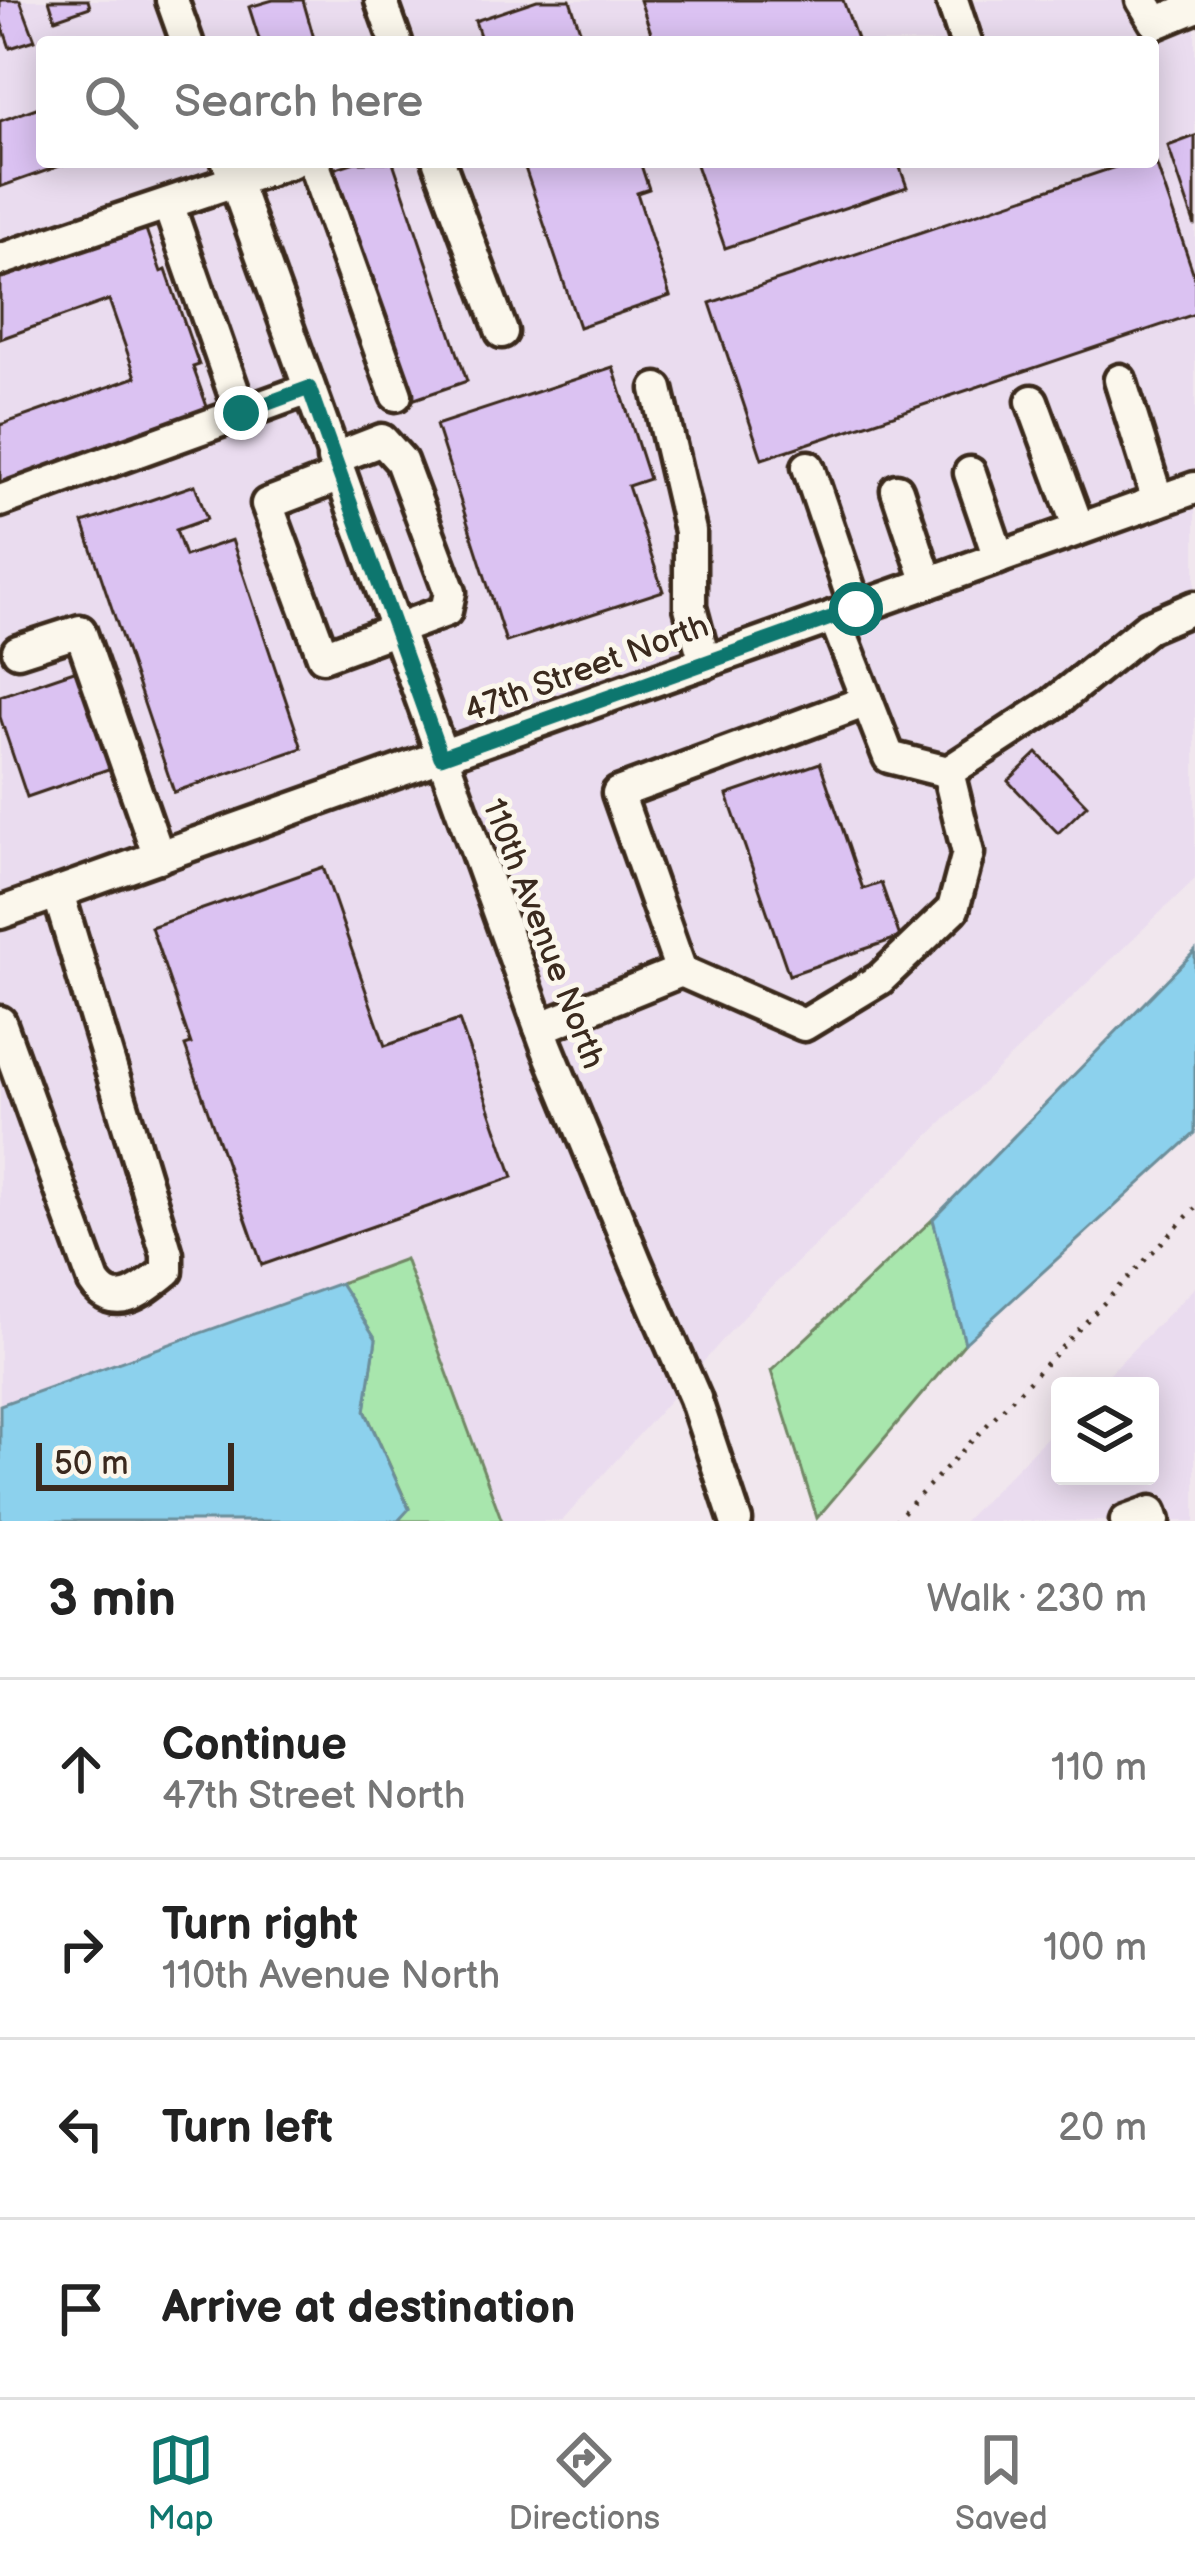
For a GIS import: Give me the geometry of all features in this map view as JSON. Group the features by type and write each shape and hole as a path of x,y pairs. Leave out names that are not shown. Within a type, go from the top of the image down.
{"street":[{"path":"172,0 185,36"},
{"path":"381,0 394,36"},
{"path":"952,0 964,36"},
{"path":"1142,0 1156,23 1195,7"},
{"path":"315,168 396,395"},
{"path":"441,168 502,332"},
{"path":"0,260 168,204 231,172"},
{"name":"110th Avenue North","path":"231,172 540,1028 695,1398 736,1521"},
{"path":"168,204 241,413"},
{"path":"1120,380 1158,501"},
{"path":"0,501 309,388"},
{"path":"657,389 690,531 690,607 705,663"},
{"path":"1033,401 1079,529"},
{"path":"382,440 401,460 450,592 446,610 323,656 267,504 337,468 382,440"},
{"path":"808,466 867,701 889,757 948,772 1054,703 1148,627 1195,608"},
{"path":"970,473 999,558"},
{"name":"47th Street North","path":"0,913 1195,488"},
{"path":"897,490 928,583"},
{"path":"18,651 80,631 158,857"},
{"path":"681,971 618,793 867,701"},
{"path":"540,1028 681,971 804,1025 880,979 953,909 968,853 948,772"},
{"path":"0,1022 94,1282 103,1296 115,1300 132,1294 167,1271 167,1254 58,893"},
{"path":"1126,1521 1151,1512 1154,1521"}],"path":[{"path":"895,1521 1195,1208"}],"shaded area":[{"path":"0,0 156,0 169,36 36,36 36,168 214,168 422,749 0,899"},
{"path":"189,0 364,0 377,36 201,36"},
{"path":"397,0 1195,0 1195,473 451,739 254,189 315,168 1159,168 1159,36 410,36"},
{"path":"1195,502 1195,879 756,1302 698,1368 562,1041 460,765"},
{"path":"431,775 533,1052 676,1393 562,1521 502,1521 404,1259 0,1405 0,928"},
{"path":"1195,1287 1195,1521 964,1521 1051,1433 1051,1485 1159,1485 1159,1377 1106,1377"}],"green space":[{"path":"933,1219 965,1343 817,1518 771,1371"},
{"path":"405,1259 502,1521 398,1521 409,1508 365,1410 376,1339 340,1283"}],"water":[{"path":"1195,951 1195,1133 965,1343 933,1219"},
{"path":"340,1283 376,1339 365,1411 409,1509 398,1521 0,1521 0,1405"}],"building":[{"path":"0,0 20,0 35,40 10,48 0,19"},
{"path":"49,0 88,0 90,7 55,19"},
{"path":"273,0 303,0 313,36 258,36 249,7"},
{"path":"537,0 570,0 582,36 480,36 475,21"},
{"path":"640,0 843,0 856,36 652,36"},
{"path":"36,108 36,168 54,168 0,187 0,121"},
{"path":"1195,136 1195,226 1168,146"},
{"path":"395,168 467,381 412,400 333,169"},
{"path":"525,168 642,168 649,189 637,193 670,296 579,327"},
{"path":"697,168 900,168 907,187 725,248"},
{"path":"1112,168 1158,168 1195,278 1195,314 762,459 710,303"},
{"path":"143,221 161,272 166,270 199,365 193,367 210,415 0,489 0,425 136,377 109,300 0,339 0,272"},
{"path":"613,367 649,479 628,486 663,591 506,642 436,425"},
{"path":"195,485 207,519 176,530 185,556 232,540 302,748 174,792 83,523"},
{"path":"83,668 117,766 27,797 0,717 0,696"},
{"path":"1037,753 1087,805 1058,833 1008,781"},
{"path":"820,763 863,889 881,883 900,937 789,975 727,795"},
{"path":"323,867 385,1046 459,1020 513,1177 262,1265 185,1046 191,1044 151,927"}],"route":[{"path":"241,413 309,388 441,757 856,609"}]}
